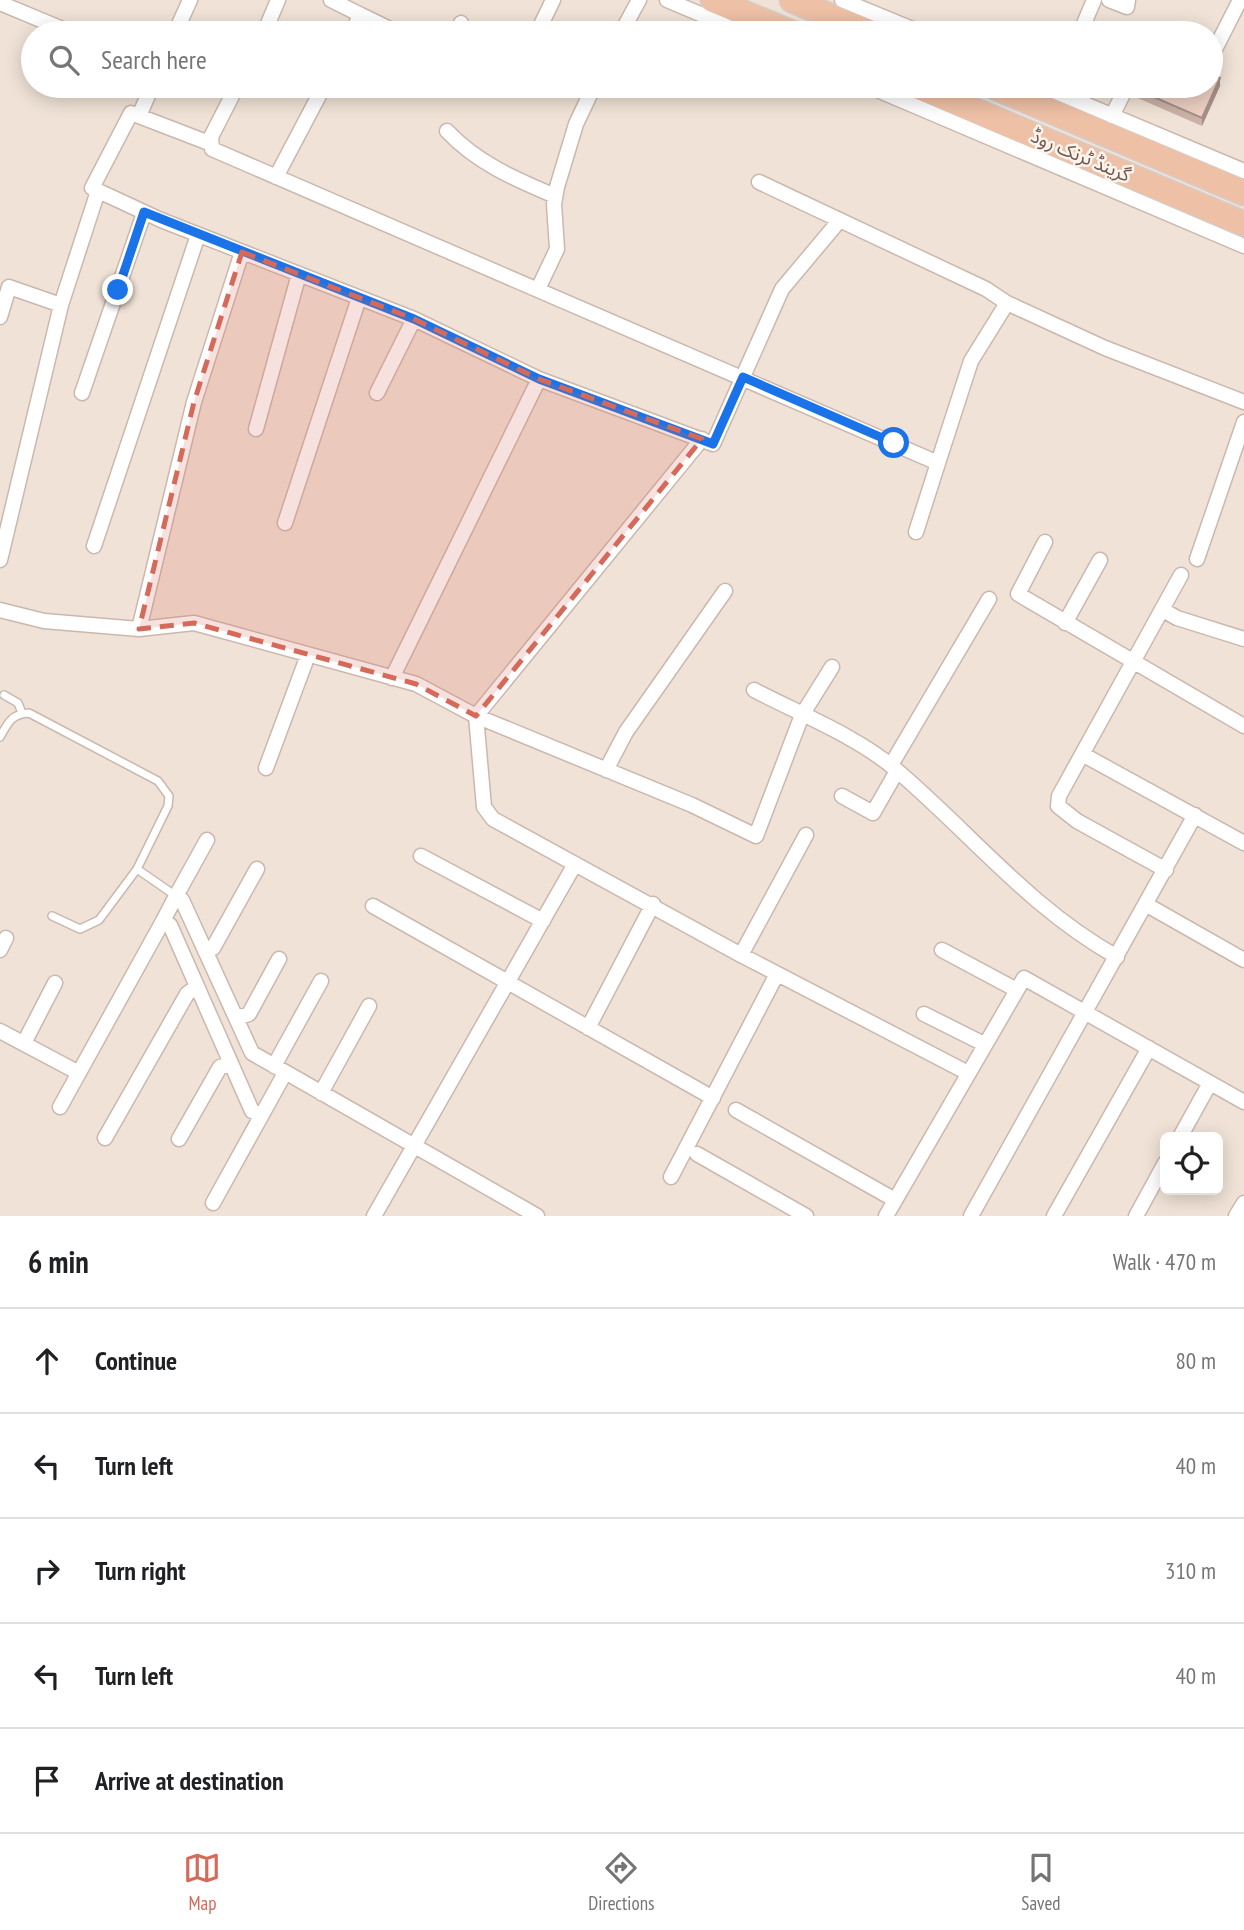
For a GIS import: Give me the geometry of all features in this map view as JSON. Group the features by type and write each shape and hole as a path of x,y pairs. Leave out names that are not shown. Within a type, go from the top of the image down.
{"highway":[{"path":"713,0 763,21"},
{"path":"792,0 842,21"},
{"name":"گرینڈ ٹرنک روڈ","path":"943,98 1098,169 1244,225"},
{"name":"گرینڈ ٹرنک روڈ","path":"1030,98 1124,128 1244,193"},
{"path":"1098,169 1124,128"}],"street":[{"path":"180,21 190,0"},
{"path":"269,21 278,0"},
{"path":"331,0 373,21"},
{"path":"543,21 553,0"},
{"path":"628,21 639,0"},
{"path":"667,0 691,5 722,21"},
{"path":"842,0 893,21"},
{"path":"1085,21 1094,0"},
{"path":"1109,0 1127,7 1128,0"},
{"path":"1223,33 1240,0"},
{"path":"0,3 43,21"},
{"path":"358,21 361,15"},
{"path":"139,116 147,98"},
{"path":"209,143 231,98"},
{"path":"276,177 318,98"},
{"path":"538,289 556,249 555,196 576,124 588,98"},
{"path":"901,98 1098,169 1244,246"},
{"path":"1070,98 1124,128 1244,171"},
{"path":"1124,128 1126,98"},
{"path":"839,221 782,289 743,377 713,444 539,379 414,319 242,252 92,188 131,113 209,143 212,149 423,239 473,265 538,289 743,377 938,463"},
{"path":"447,131 461,147 492,167 555,196"},
{"path":"759,182 1105,348 1244,402"},
{"path":"0,560 61,305 98,191"},
{"path":"82,393 144,212"},
{"path":"94,546 198,234"},
{"path":"139,629 194,402 242,252"},
{"path":"256,429 299,274"},
{"path":"0,317 9,287 61,305"},
{"path":"285,523 359,298"},
{"path":"916,532 971,361 1007,303"},
{"path":"377,393 414,319"},
{"path":"393,678 539,379"},
{"path":"1197,559 1244,422"},
{"path":"702,439 476,716 484,807 488,815 575,864 653,904 741,955 968,1073"},
{"path":"1045,541 1018,594 1244,726"},
{"path":"1065,623 1100,560"},
{"path":"1166,870 1077,821 1058,806 1059,796 1181,575"},
{"path":"606,770 626,732 725,591"},
{"path":"842,796 873,813 894,768 989,599"},
{"path":"0,610 44,621 139,629 194,623 416,684 476,716 692,804 756,836 802,715 832,667"},
{"path":"1163,610 1177,618 1244,639"},
{"path":"266,768 308,655"},
{"path":"754,690 894,768 956,823 1038,904 1079,935 1117,957"},
{"path":"1082,754 1244,843"},
{"path":"971,1216 1195,815"},
{"path":"741,955 806,835"},
{"path":"60,1107 207,840"},
{"path":"421,856 543,921"},
{"path":"374,1216 575,864"},
{"path":"205,951 213,948 257,869"},
{"path":"176,896 182,900 252,1053 414,1143 537,1216"},
{"path":"588,1028 653,904"},
{"path":"1147,905 1244,960"},
{"path":"373,906 713,1098"},
{"path":"163,921 170,925 252,1111 261,1115"},
{"path":"942,950 1015,989"},
{"path":"236,1018 249,1014 279,959"},
{"path":"671,1177 777,974"},
{"path":"886,1216 1020,981 1030,979 1244,1102"},
{"path":"212,1203 261,1115 321,981"},
{"path":"24,1043 55,983"},
{"path":"105,1138 187,994 196,987"},
{"path":"321,1093 369,1006"},
{"path":"924,1014 984,1044"},
{"path":"0,1031 79,1073"},
{"path":"1054,1216 1149,1048"},
{"path":"179,1139 220,1067 229,1064"},
{"path":"1183,1132 1210,1083"},
{"path":"736,1110 895,1200"},
{"path":"697,1154 806,1216"},
{"path":"1136,1216 1160,1172"},
{"path":"1236,1216 1244,1203"}],"lane":[{"path":"4,695 18,703 22,713"},
{"path":"0,737 10,720 22,713 40,717 158,781 166,789 168,806 136,869 99,920 80,929 52,916"},
{"path":"136,869 176,896"}],"highlighted area":[{"path":"242,252 414,319 539,379 702,439 476,716 416,684 194,623 139,629 194,402"}],"shaded area":[{"path":"0,0 1244,0 1244,1216 0,1216"}],"building":[{"path":"1156,98 1211,98 1202,118"}],"route":[{"path":"118,290 144,212 414,319 539,379 713,444 743,377 894,443"}]}
